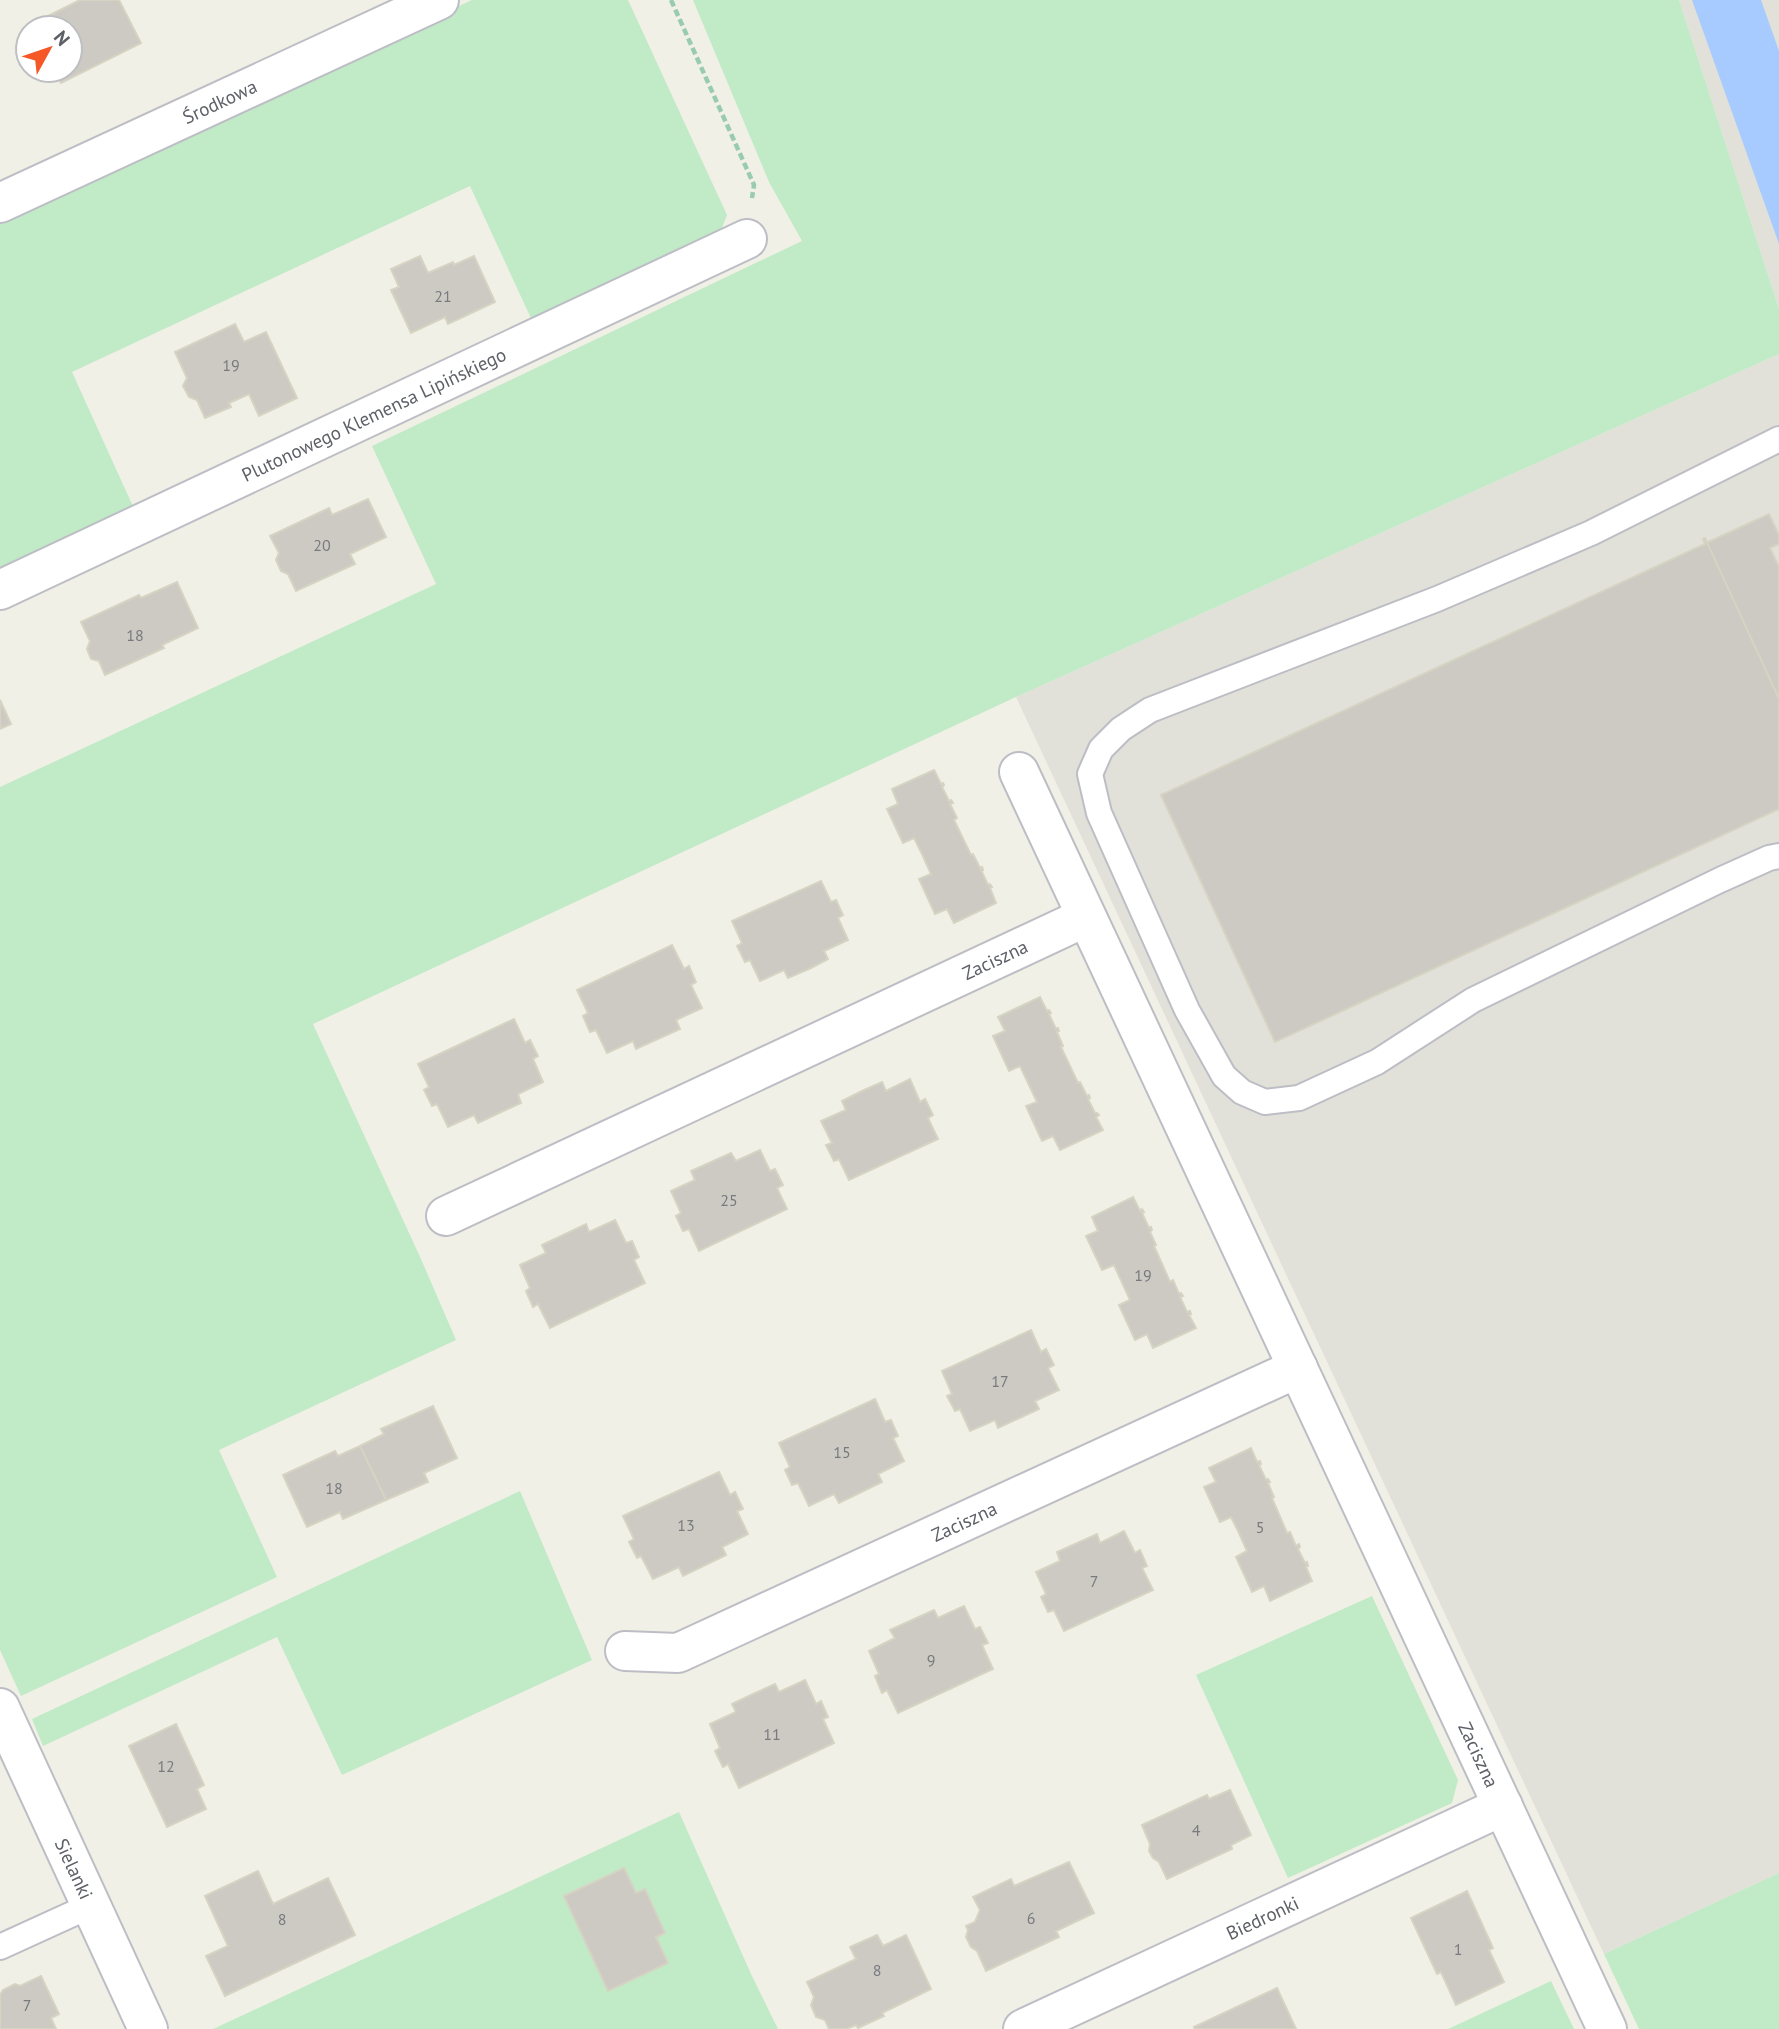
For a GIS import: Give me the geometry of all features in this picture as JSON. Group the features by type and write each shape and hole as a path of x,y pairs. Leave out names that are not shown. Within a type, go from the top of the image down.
{"street":[{"name":"Środkowa","path":"0,203 439,0"},
{"name":"Plutonowego Klemensa Lipińskiego","path":"0,590 747,239"},
{"name":"Zaciszna","path":"1019,772 1607,2029"},
{"name":"Zaciszna","path":"446,1216 1086,917"},
{"name":"Zaciszna","path":"625,1651 677,1653 1298,1368"},
{"name":"Sielanki","path":"0,1708 148,2029"},
{"name":"Biedronki","path":"1023,2029 1503,1806"}],"lane":[{"path":"1779,439 1578,538 1437,599 1150,710 1121,729 1101,749 1090,774 1099,813 1187,1010 1224,1076 1242,1092 1265,1102 1299,1098 1377,1062 1473,999 1720,880 1779,856"},
{"path":"0,1948 92,1905"}],"path":[{"path":"671,0 754,185 747,239"}],"shaded area":[{"path":"1679,0 1779,0 1779,309 1768,275"},
{"path":"1779,354 1779,1873 1604,1954 1016,697"}],"green space":[{"path":"472,0 628,0 727,215 717,241 535,327 470,186 72,372 136,513 0,575 0,215"},
{"path":"693,0 1679,0 1779,309 1779,354 1016,697 313,1024 456,1340 219,1450 277,1577 21,1696 0,1650 0,787 436,584 372,446 802,241 769,182"},
{"path":"520,1491 592,1660 342,1775 277,1637 43,1746 32,1719"},
{"path":"1372,1596 1458,1780 1452,1803 1288,1878 1196,1675"},
{"path":"679,1812 778,2029 213,2029"},
{"path":"1779,1873 1779,2029 1639,2029 1604,1954"},
{"path":"1551,1981 1574,2029 1448,2029"}],"water":[{"path":"1692,0 1761,0 1779,51 1779,244"}],"building":[{"path":"80,0 119,0 141,43 84,72 84,14 52,14"},
{"path":"420,256 428,273 474,256 495,302 448,324 445,317 411,333 391,290 399,287 391,269"},
{"path":"235,324 244,342 266,332 297,398 259,416 249,394 229,403 231,407 205,418 197,400 189,397 183,386 187,378 175,352"},
{"path":"368,499 386,537 350,554 355,564 296,591 288,574 281,571 276,560 279,553 270,536 329,508 332,515"},
{"path":"1769,514 1779,535 1779,544 1770,548 1779,567 1779,699 1706,543"},
{"path":"1705,538 1779,699 1779,809 1275,1042 1161,795 1705,544"},
{"path":"177,582 198,628 162,645 164,648 105,675 99,661 91,659 87,649 90,641 81,622 139,595 141,598"},
{"path":"0,700 11,724 0,729"},
{"path":"934,770 944,785 942,787 949,801 953,803 950,804 957,818 954,820 971,855 973,854 980,868 982,867 996,903 954,923 947,909 935,914 919,879 931,874 922,854 914,838 903,843 887,809 898,804 892,789"},
{"path":"821,881 831,902 836,900 843,915 838,918 848,940 824,951 828,959 811,968 788,978 784,970 760,981 750,960 745,962 737,946 742,943 732,921"},
{"path":"672,945 684,969 689,966 696,982 691,985 702,1008 676,1020 680,1029 636,1049 633,1041 607,1053 596,1030 590,1032 583,1016 588,1013 577,990"},
{"path":"1040,997 1047,1011 1051,1013 1049,1014 1059,1031 1057,1032 1063,1046 1061,1047 1078,1083 1080,1082 1087,1096 1089,1095 1088,1099 1095,1113 1099,1115 1096,1117 1103,1130 1060,1150 1053,1136 1042,1141 1026,1106 1037,1102 1020,1066 1009,1071 993,1036 1005,1031 998,1017"},
{"path":"514,1019 525,1043 530,1040 538,1056 533,1059 543,1082 518,1094 521,1103 478,1123 474,1115 448,1127 437,1104 432,1106 424,1090 429,1087 418,1064"},
{"path":"910,1079 920,1102 925,1099 933,1115 928,1118 938,1139 849,1180 839,1159 834,1161 826,1145 832,1143 821,1121 846,1110 842,1101 862,1091 882,1082 886,1091"},
{"path":"760,1150 770,1171 775,1169 783,1185 777,1188 787,1209 699,1251 689,1229 683,1231 676,1216 681,1213 671,1191 695,1180 691,1171 731,1153 736,1161"},
{"path":"1133,1197 1140,1211 1142,1209 1144,1212 1142,1213 1149,1228 1151,1227 1150,1232 1156,1245 1154,1246 1170,1282 1173,1280 1179,1294 1183,1296 1180,1297 1187,1312 1190,1311 1189,1315 1196,1328 1153,1348 1147,1334 1135,1340 1119,1305 1130,1300 1114,1265 1102,1270 1086,1236 1098,1231 1092,1217"},
{"path":"615,1220 626,1243 632,1241 639,1257 634,1260 645,1283 550,1328 538,1304 533,1307 526,1291 530,1288 520,1265 546,1253 542,1245 586,1224 589,1232"},
{"path":"1031,1330 1041,1352 1046,1349 1054,1365 1048,1368 1059,1390 1035,1401 1039,1409 998,1428 995,1420 970,1431 960,1409 955,1411 947,1396 952,1394 942,1371"},
{"path":"875,1399 885,1422 891,1420 898,1436 893,1438 904,1461 878,1474 882,1482 839,1503 834,1494 809,1506 798,1483 792,1485 785,1470 790,1467 779,1443"},
{"path":"433,1406 457,1458 424,1473 428,1482 386,1500 360,1446 384,1434 381,1429"},
{"path":"360,1446 386,1500 343,1519 340,1512 307,1527 283,1475 335,1451 338,1456"},
{"path":"1251,1448 1257,1462 1260,1461 1259,1465 1266,1480 1270,1482 1268,1483 1274,1497 1272,1498 1287,1533 1290,1532 1296,1546 1299,1544 1298,1549 1305,1563 1307,1562 1306,1567 1312,1581 1270,1601 1264,1586 1252,1592 1236,1557 1247,1551 1239,1533 1231,1517 1220,1522 1204,1487 1216,1482 1209,1468"},
{"path":"719,1472 730,1495 735,1492 743,1509 737,1511 748,1534 722,1547 726,1555 683,1576 679,1567 653,1579 641,1556 637,1558 629,1542 634,1539 623,1516"},
{"path":"1124,1531 1135,1553 1140,1550 1147,1566 1142,1568 1153,1590 1064,1631 1054,1610 1048,1612 1041,1597 1046,1594 1036,1572 1060,1561 1057,1552 1097,1534 1100,1543"},
{"path":"964,1606 975,1629 980,1627 988,1643 982,1645 993,1669 898,1713 887,1690 882,1693 875,1676 879,1674 869,1651 895,1638 890,1630 934,1610 938,1618"},
{"path":"805,1680 816,1704 821,1701 828,1717 823,1719 834,1743 739,1788 728,1764 723,1767 715,1751 720,1748 710,1724 736,1712 732,1704 751,1695 775,1684 779,1692"},
{"path":"176,1724 204,1785 197,1789 206,1809 167,1827 129,1746"},
{"path":"1230,1790 1251,1835 1231,1845 1232,1849 1167,1879 1159,1862 1149,1851 1150,1844 1142,1825 1207,1795 1209,1799"},
{"path":"1069,1862 1094,1913 1056,1931 1059,1937 986,1971 977,1951 971,1947 966,1937 966,1926 975,1922 980,1910 973,1897 1011,1879 1014,1886"},
{"path":"624,1868 636,1893 645,1889 665,1933 656,1937 668,1963 608,1991 564,1896"},
{"path":"258,1871 273,1904 328,1878 355,1935 225,1996 206,1956 228,1946 205,1896"},
{"path":"1467,1891 1493,1948 1489,1950 1504,1982 1456,2005 1441,1972 1437,1974 1411,1918"},
{"path":"877,1935 883,1946 906,1935 931,1989 858,2028 856,2025 846,2029 829,2029 825,2020 816,2017 811,2005 814,1997 807,1982 856,1959 850,1947"},
{"path":"41,1976 59,2014 51,2018 56,2029 0,2029 0,1995 3,1990 15,1984 20,1986"},
{"path":"1277,1988 1296,2029 1194,2027"}]}
